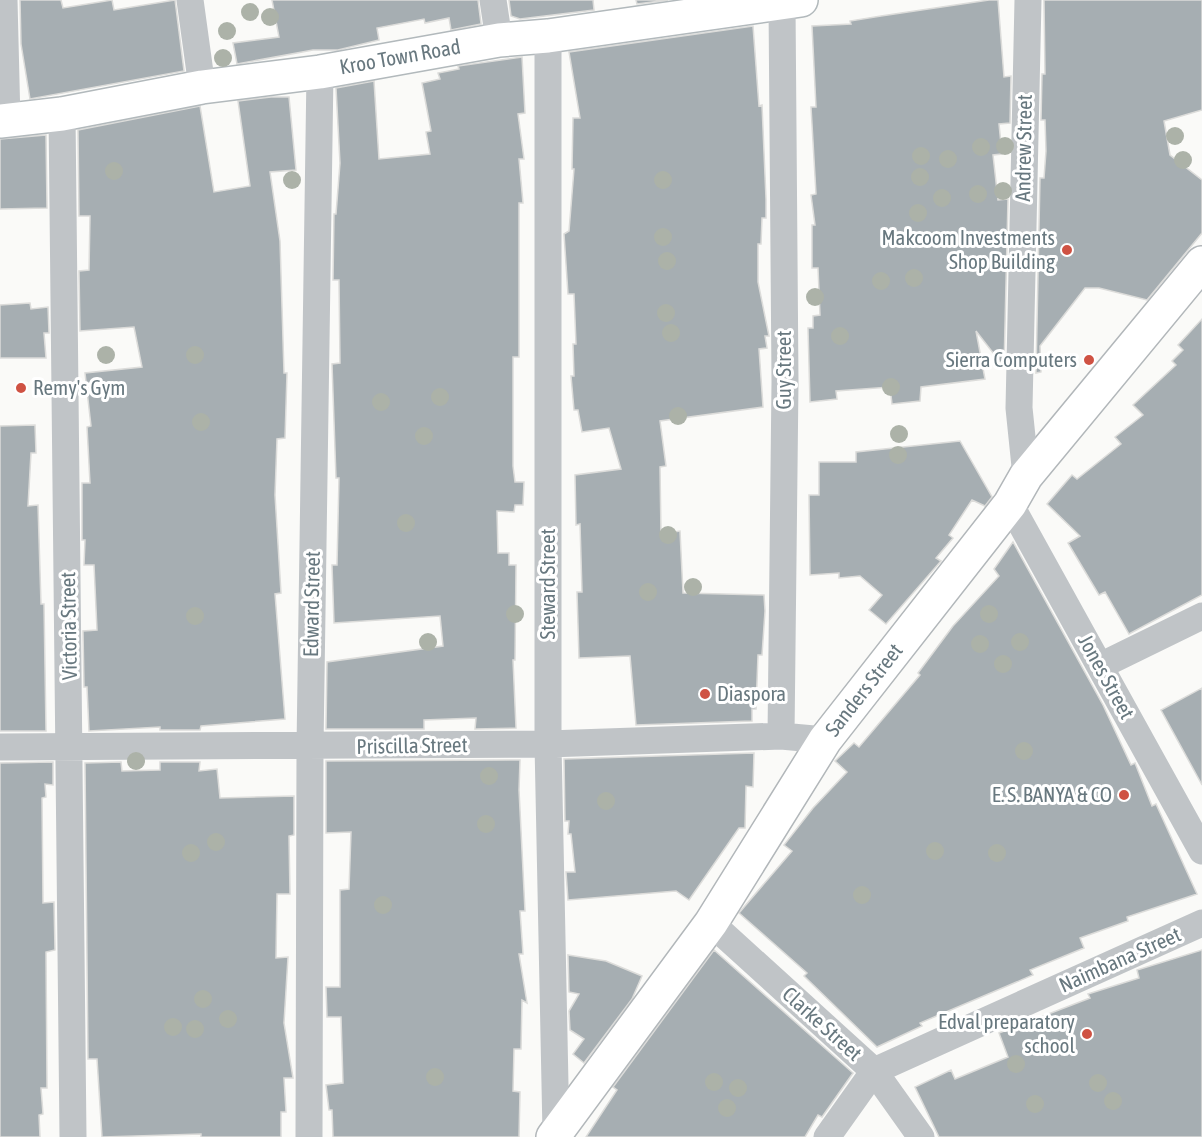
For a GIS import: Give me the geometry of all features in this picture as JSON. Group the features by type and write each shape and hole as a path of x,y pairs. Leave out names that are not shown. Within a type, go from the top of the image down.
{"main road":[{"name":"Kroo Town Road","path":"3,121 62,114 202,87 320,72 499,40 548,36 612,13 792,2"},
{"name":"Sanders Street","path":"554,1135 711,923 825,740 1010,504 1026,476 1202,263"}],"street":[{"path":"3,121 4,0"},
{"path":"190,0 202,87"},
{"path":"494,0 499,40"},
{"name":"Andrew Street","path":"1026,476 1019,408 1028,0"},
{"name":"Guy Street","path":"781,736 792,2"},
{"name":"Steward Street","path":"548,36 549,744 554,1135"},
{"name":"Edward Street","path":"309,1137 310,747 320,72"},
{"name":"Victoria Street","path":"62,114 73,1137"},
{"name":"Jones Street","path":"1010,504 1202,850"},
{"path":"1100,666 1202,616"},
{"name":"Priscilla Street","path":"0,747 549,744 781,736 825,740"},
{"name":"Clarke Street","path":"711,923 874,1071 921,1137"},
{"name":"Naimbana Street","path":"874,1071 1202,923"},
{"path":"827,1137 874,1071"}],"building":[{"path":"20,0 61,0 63,8 112,0 114,10 175,0 184,71 30,99 21,44"},
{"path":"272,0 478,0 481,24 451,30 449,18 425,23 424,19 377,28 379,40 338,50 313,50 237,64 233,43 279,37"},
{"path":"509,0 593,0 594,10 520,19 511,16"},
{"path":"636,0 668,0 637,4"},
{"path":"998,0 1004,77 1011,76 1010,123 999,124 1002,154 993,155 998,200 1008,199 1004,367 976,331 985,379 921,387 920,401 892,404 890,387 836,391 837,399 810,402 808,328 813,328 813,316 820,315 818,268 812,268 812,225 815,225 811,195 816,194 811,107 816,107 812,26 851,24 850,21"},
{"path":"1044,0 1202,0 1202,110 1164,121 1170,155 1202,180 1202,233 1147,300 1099,288 1085,288 1040,346 1041,372 1036,373 1040,178 1044,178 1046,151 1045,120 1041,120 1042,74 1045,74"},
{"path":"753,26 759,106 762,105 766,199 766,218 762,218 761,244 758,244 758,282 769,336 765,336 767,348 759,349 763,407 660,421 666,466 660,467 661,534 680,531 683,593 764,595 762,655 758,655 756,709 752,709 752,721 636,725 630,656 579,658 577,592 582,592 580,524 576,525 575,475 621,469 609,428 582,432 578,410 574,410 571,376 574,376 573,344 576,344 574,294 568,294 564,234 569,231 574,169 572,169 573,118 580,118 569,52"},
{"path":"522,57 525,113 518,114 524,159 519,159 523,203 519,203 519,357 513,357 513,466 515,482 524,482 523,505 515,505 514,512 497,511 498,553 509,553 509,565 516,565 515,660 513,660 516,728 475,729 476,718 424,720 424,729 326,729 327,662 443,646 440,616 334,623 332,565 337,565 339,478 336,478 332,364 340,363 339,280 333,280 334,214 336,214 340,163 336,88 374,81 379,159 430,154 426,132 431,131 422,83 440,79 438,73 459,69 458,66"},
{"path":"289,97 296,170 270,172 280,241 284,373 287,373 285,438 277,439 275,495 281,593 275,594 285,719 201,726 200,730 160,730 160,727 89,731 87,687 84,687 83,631 97,630 94,565 84,565 85,540 82,540 82,483 90,483 87,427 91,426 85,373 142,367 134,327 80,331 79,271 89,270 90,216 79,216 78,130 200,106 214,192 250,186 238,101"},
{"path":"46,135 47,208 0,209 0,139"},
{"path":"30,303 31,309 48,307 49,333 44,333 46,358 0,358 0,305"},
{"path":"1202,319 1202,595 1129,634 1105,592 1099,595 1068,543 1080,536 1047,504 1072,475 1077,479 1121,444 1115,437 1143,415 1133,405 1176,365 1172,361 1183,350 1178,345"},
{"path":"35,425 36,453 31,453 28,506 38,505 41,604 44,604 46,731 0,731 0,426"},
{"path":"960,441 992,497 985,506 972,500 949,535 953,538 936,558 941,561 886,624 869,610 882,595 860,576 839,578 839,573 810,575 809,495 819,495 819,462 856,462 856,452"},
{"path":"1013,542 1103,705 1131,765 1135,763 1152,806 1156,804 1197,894 1127,917 1128,921 1080,938 1084,948 1030,970 1033,975 920,1023 922,1026 877,1047 804,976 807,973 739,913 792,851 784,845 813,808 847,772 835,761 854,743 859,747 920,675 918,673 953,626 999,576 994,569"},
{"path":"1202,688 1202,785 1161,710"},
{"path":"754,753 753,787 746,786 745,828 739,828 689,900 676,891 568,900 566,872 575,872 571,834 568,834 569,821 565,821 564,759"},
{"path":"520,760 519,790 525,911 520,911 523,954 519,954 527,1003 522,1000 521,1049 514,1049 513,1091 520,1092 519,1137 333,1137 332,1110 329,1110 326,1085 343,1083 341,1017 327,1017 326,987 340,987 340,890 349,889 351,832 326,833 326,761"},
{"path":"53,762 53,785 45,784 46,797 42,798 43,903 54,902 55,950 46,952 47,1088 41,1088 43,1114 39,1115 40,1137 0,1137 0,763"},
{"path":"121,762 122,771 160,770 160,762 200,762 199,771 217,769 220,798 294,796 294,835 289,836 290,894 277,894 276,958 288,957 284,1023 293,1078 284,1078 286,1112 281,1112 281,1137 201,1137 201,1134 102,1137 97,1059 88,1059 85,763"},
{"path":"714,950 853,1073 822,1117 818,1115 805,1137 586,1137 617,1090 613,1087"},
{"path":"1202,950 1202,1137 939,1137 915,1087 951,1070 955,1079 1008,1057 999,1033 1090,998 1088,994 1139,978 1137,970"},
{"path":"568,955 606,961 642,976 632,999 584,1063 573,1054 584,1039 570,1030 569,1011 579,994 569,992"}],"place":[{"name":"Makcoom Investments Shop Building","path":"1067,250"},
{"name":"Sierra Computers","path":"1089,360"},
{"name":"Remy's Gym","path":"21,388"},
{"name":"Diaspora","path":"705,694"},
{"name":"E. S. BANYA & CO","path":"1124,795"},
{"name":"Edval preparatory school","path":"1087,1034"}]}
